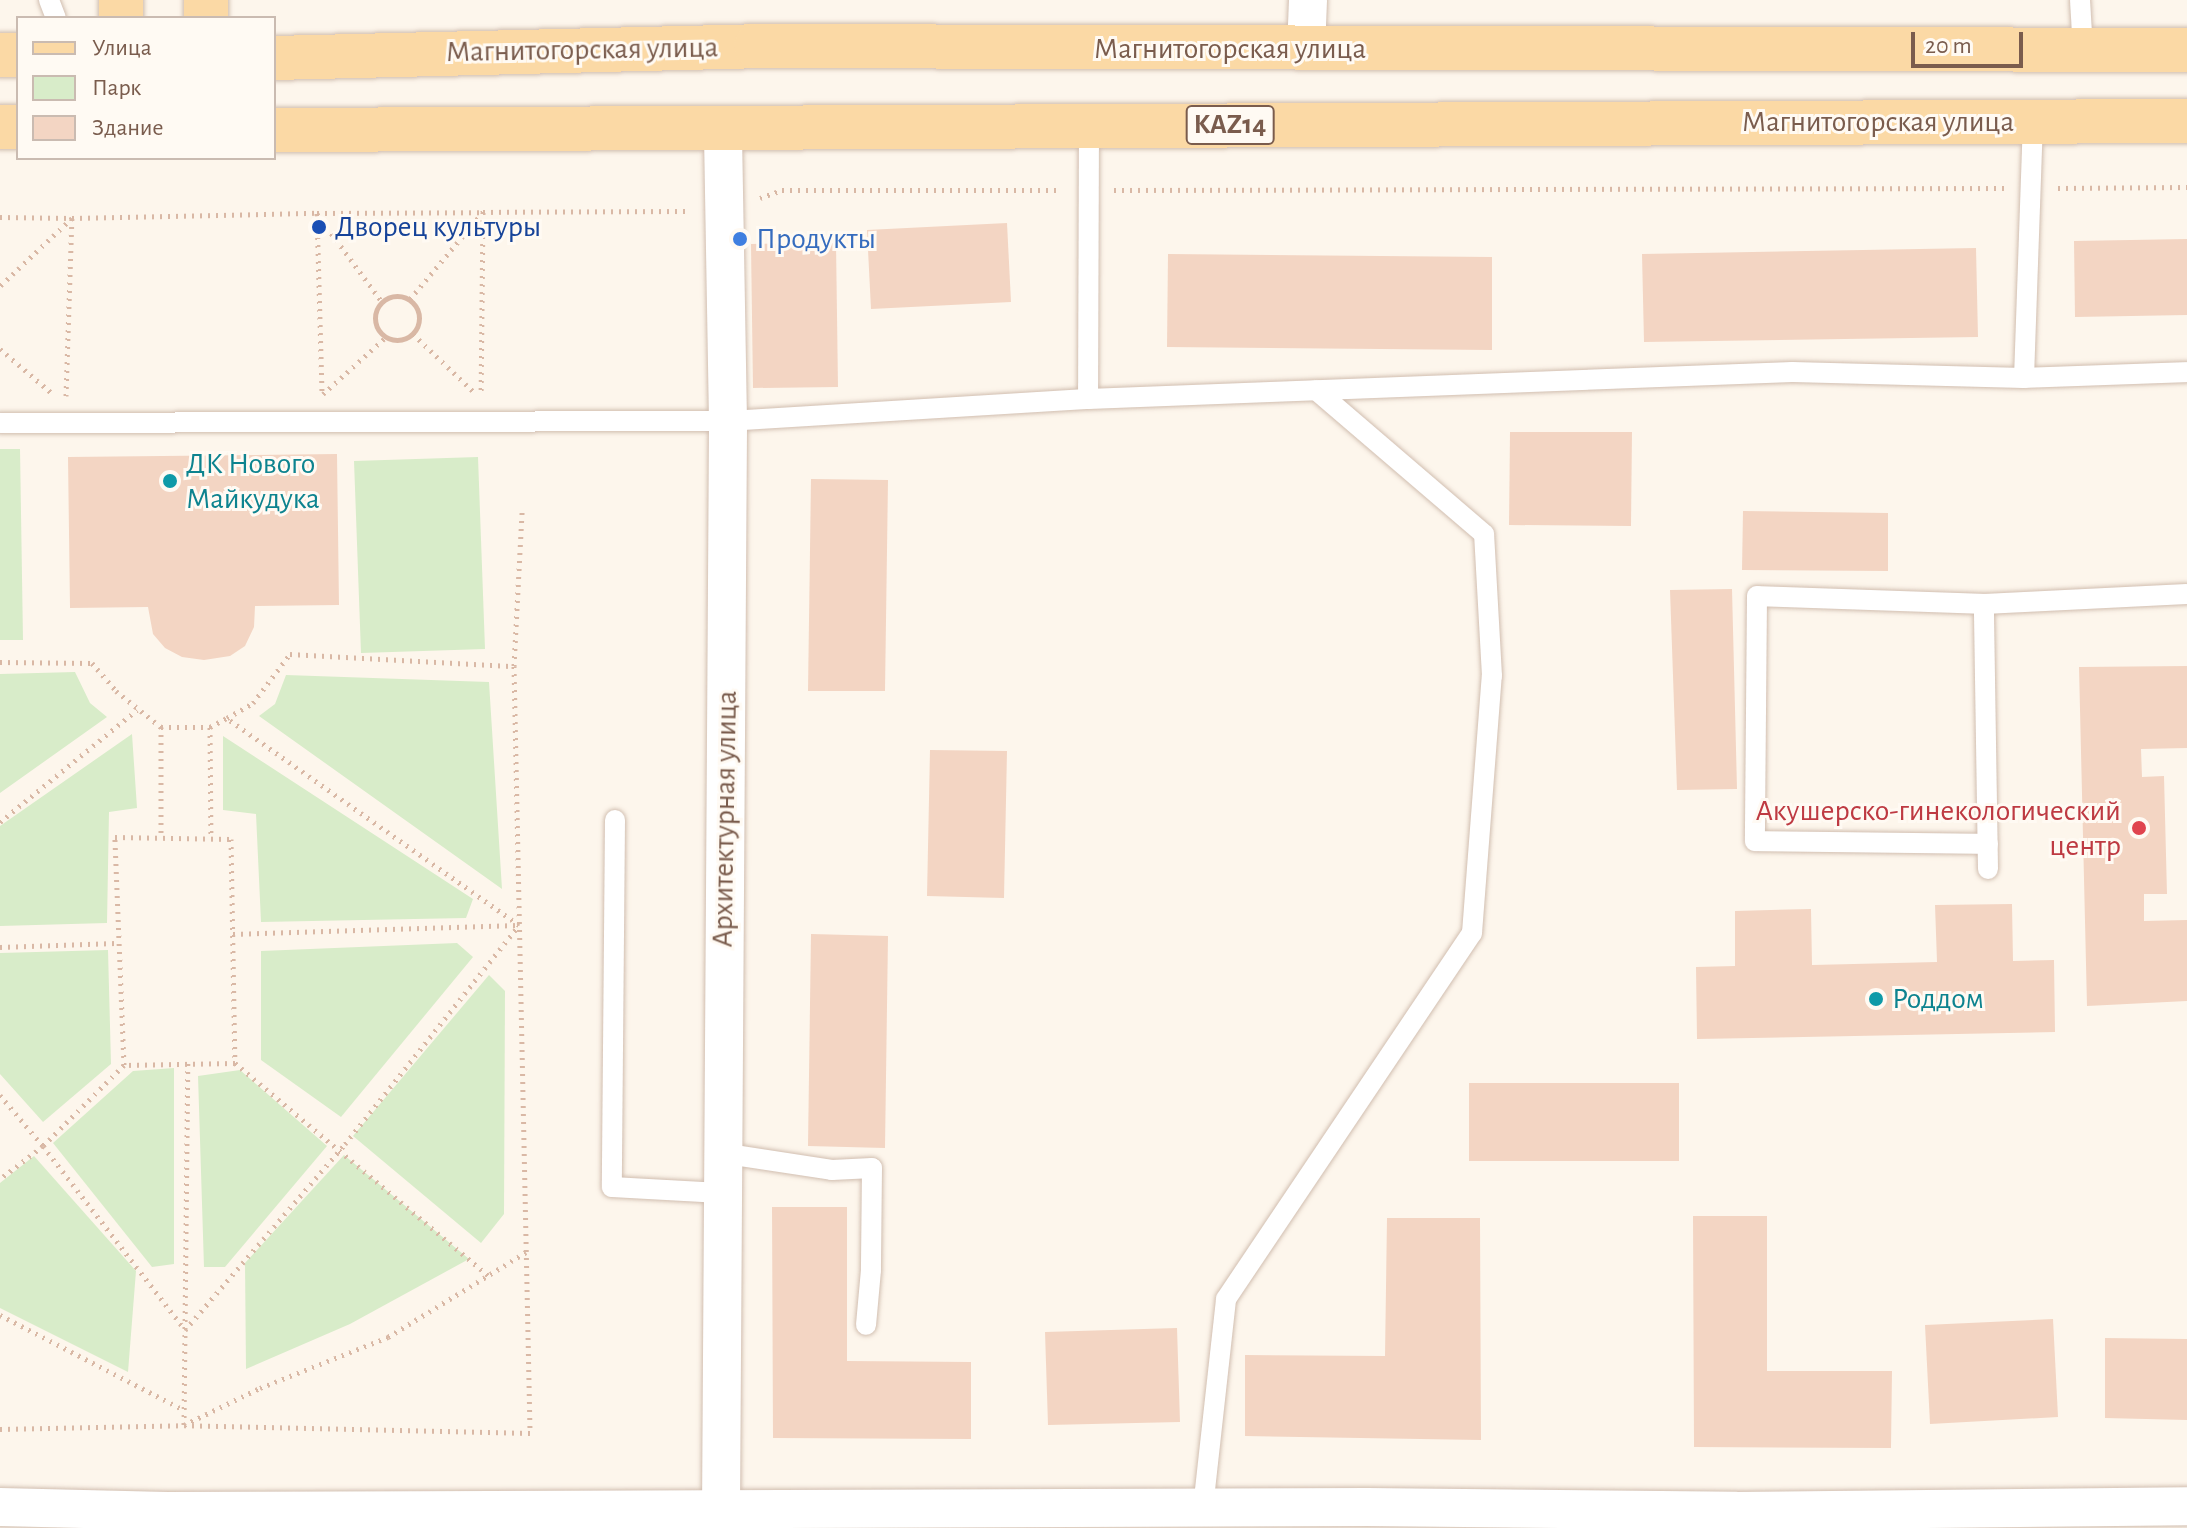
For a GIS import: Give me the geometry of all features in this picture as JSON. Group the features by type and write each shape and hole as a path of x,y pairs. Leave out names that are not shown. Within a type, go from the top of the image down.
{"main road":[{"name":"Магнитогорская улица","path":"276,58 756,46 1306,50 2187,50"},
{"name":"Магнитогорская улица","path":"276,130 2187,121"}],"street":[{"path":"1306,50 1308,0"},
{"name":"Архитектурная улица","path":"721,1511 728,421 723,126"},
{"path":"0,1507 167,1519 1203,1508 1366,1518 1737,1519 2187,1506"}],"lane":[{"path":"2080,0 2083,50"},
{"path":"2024,378 2033,122"},
{"path":"1088,399 1089,125"},
{"path":"0,423 728,421 1088,399 1792,372 2024,378 2187,372"},
{"path":"1203,1508 1226,1299 1472,933 1492,676 1484,534 1316,390"},
{"path":"1988,844 1755,841 1757,596 1984,604 2187,594"},
{"path":"1984,604 1988,869"},
{"path":"615,820 612,1187 721,1193"},
{"path":"721,1153 832,1170 872,1168 871,1270 866,1325"}],"path":[{"path":"2043,188 2187,187"},
{"path":"1101,190 2011,188"},
{"path":"0,217 724,211 782,190 1069,190"},
{"path":"410,299 483,212"},
{"path":"481,399 483,212"},
{"path":"317,213 382,302"},
{"path":"317,213 323,395"},
{"path":"0,286 72,218"},
{"path":"0,349 66,405 72,218"},
{"path":"390,297 410,299 420,316 413,334 394,341 386,337 375,320 382,302 390,297"},
{"path":"413,334 481,399"},
{"path":"323,395 386,337"},
{"path":"323,395 338,395"},
{"path":"465,399 481,399"},
{"path":"0,1429 184,1425 530,1433 514,666 522,512"},
{"path":"0,662 92,663 137,710 161,727 210,727 227,718 253,703 290,654 514,666"},
{"path":"0,822 137,710"},
{"path":"227,718 519,925"},
{"path":"161,727 161,838"},
{"path":"210,727 211,839"},
{"path":"124,1065 116,943 115,837 231,839 235,1063"},
{"path":"233,934 519,925"},
{"path":"185,1330 339,1150 519,925"},
{"path":"0,947 116,943"},
{"path":"184,1425 188,1063"},
{"path":"0,1179 43,1146 124,1065 235,1063 489,1276"},
{"path":"0,1095 185,1330"},
{"path":"184,1425 260,1388 388,1337 526,1252"},
{"path":"0,1315 184,1410"}],"green space":[{"path":"0,449 20,449 23,640 0,640"},
{"path":"478,457 485,649 361,653 354,461"},
{"path":"75,672 90,703 107,717 0,793 0,674"},
{"path":"286,675 489,682 502,889 259,716 275,704"},
{"path":"132,734 137,808 109,812 107,923 0,926 0,826"},
{"path":"223,736 473,899 466,918 261,922 256,814 223,810"},
{"path":"457,943 473,957 341,1117 261,1060 261,951"},
{"path":"108,950 111,1064 43,1122 0,1074 0,953"},
{"path":"489,975 505,991 504,1214 481,1243 353,1136"},
{"path":"174,1068 174,1264 152,1267 53,1143 133,1071"},
{"path":"240,1070 327,1146 225,1267 204,1267 198,1076"},
{"path":"344,1155 469,1259 350,1324 246,1369 245,1263"},
{"path":"34,1156 136,1271 128,1372 0,1308 0,1183"}],"building":[{"path":"1007,223 1011,302 871,309 867,230"},
{"path":"2187,239 2187,315 2075,317 2074,241"},
{"path":"836,243 838,387 753,388 751,244"},
{"path":"1976,248 1978,337 1644,342 1642,254"},
{"path":"1168,254 1492,257 1492,350 1167,347"},
{"path":"1510,432 1632,432 1631,526 1509,525"},
{"path":"337,454 339,605 255,606 254,627 245,646 230,656 204,660 182,657 165,648 153,634 148,607 70,608 68,457"},
{"path":"811,479 888,480 885,691 808,691"},
{"path":"1743,511 1888,513 1888,571 1742,570"},
{"path":"1732,589 1737,789 1677,790 1670,590"},
{"path":"2187,666 2187,748 2141,749 2142,777 2164,776 2167,894 2144,894 2144,921 2187,920 2187,1001 2087,1006 2079,667"},
{"path":"930,750 1007,751 1004,898 927,896"},
{"name":"Роддом","path":"2012,904 2013,961 2054,960 2055,1032 1697,1039 1696,967 1735,966 1735,911 1811,909 1812,965 1937,962 1935,905"},
{"path":"811,934 888,936 885,1148 808,1146"},
{"path":"1469,1083 1679,1083 1679,1161 1469,1161"},
{"path":"772,1207 847,1207 847,1361 971,1362 971,1439 773,1438"},
{"path":"1693,1216 1767,1216 1767,1371 1892,1371 1891,1448 1694,1447"},
{"path":"1387,1218 1480,1218 1481,1440 1245,1436 1245,1355 1385,1356"},
{"path":"2053,1319 2058,1417 1930,1424 1925,1325"},
{"path":"1177,1328 1180,1422 1048,1425 1045,1332"},
{"path":"2105,1338 2187,1339 2187,1420 2105,1418"}],"place":[{"name":"Дворец культуры","path":"319,227"},
{"name":"Продукты","path":"740,239"},
{"name":"ДК Нового Майкудука","path":"170,481"},
{"name":"Акушерско-гинекологический центр","path":"2139,828"},
{"name":"Роддом","path":"1876,999"}]}
